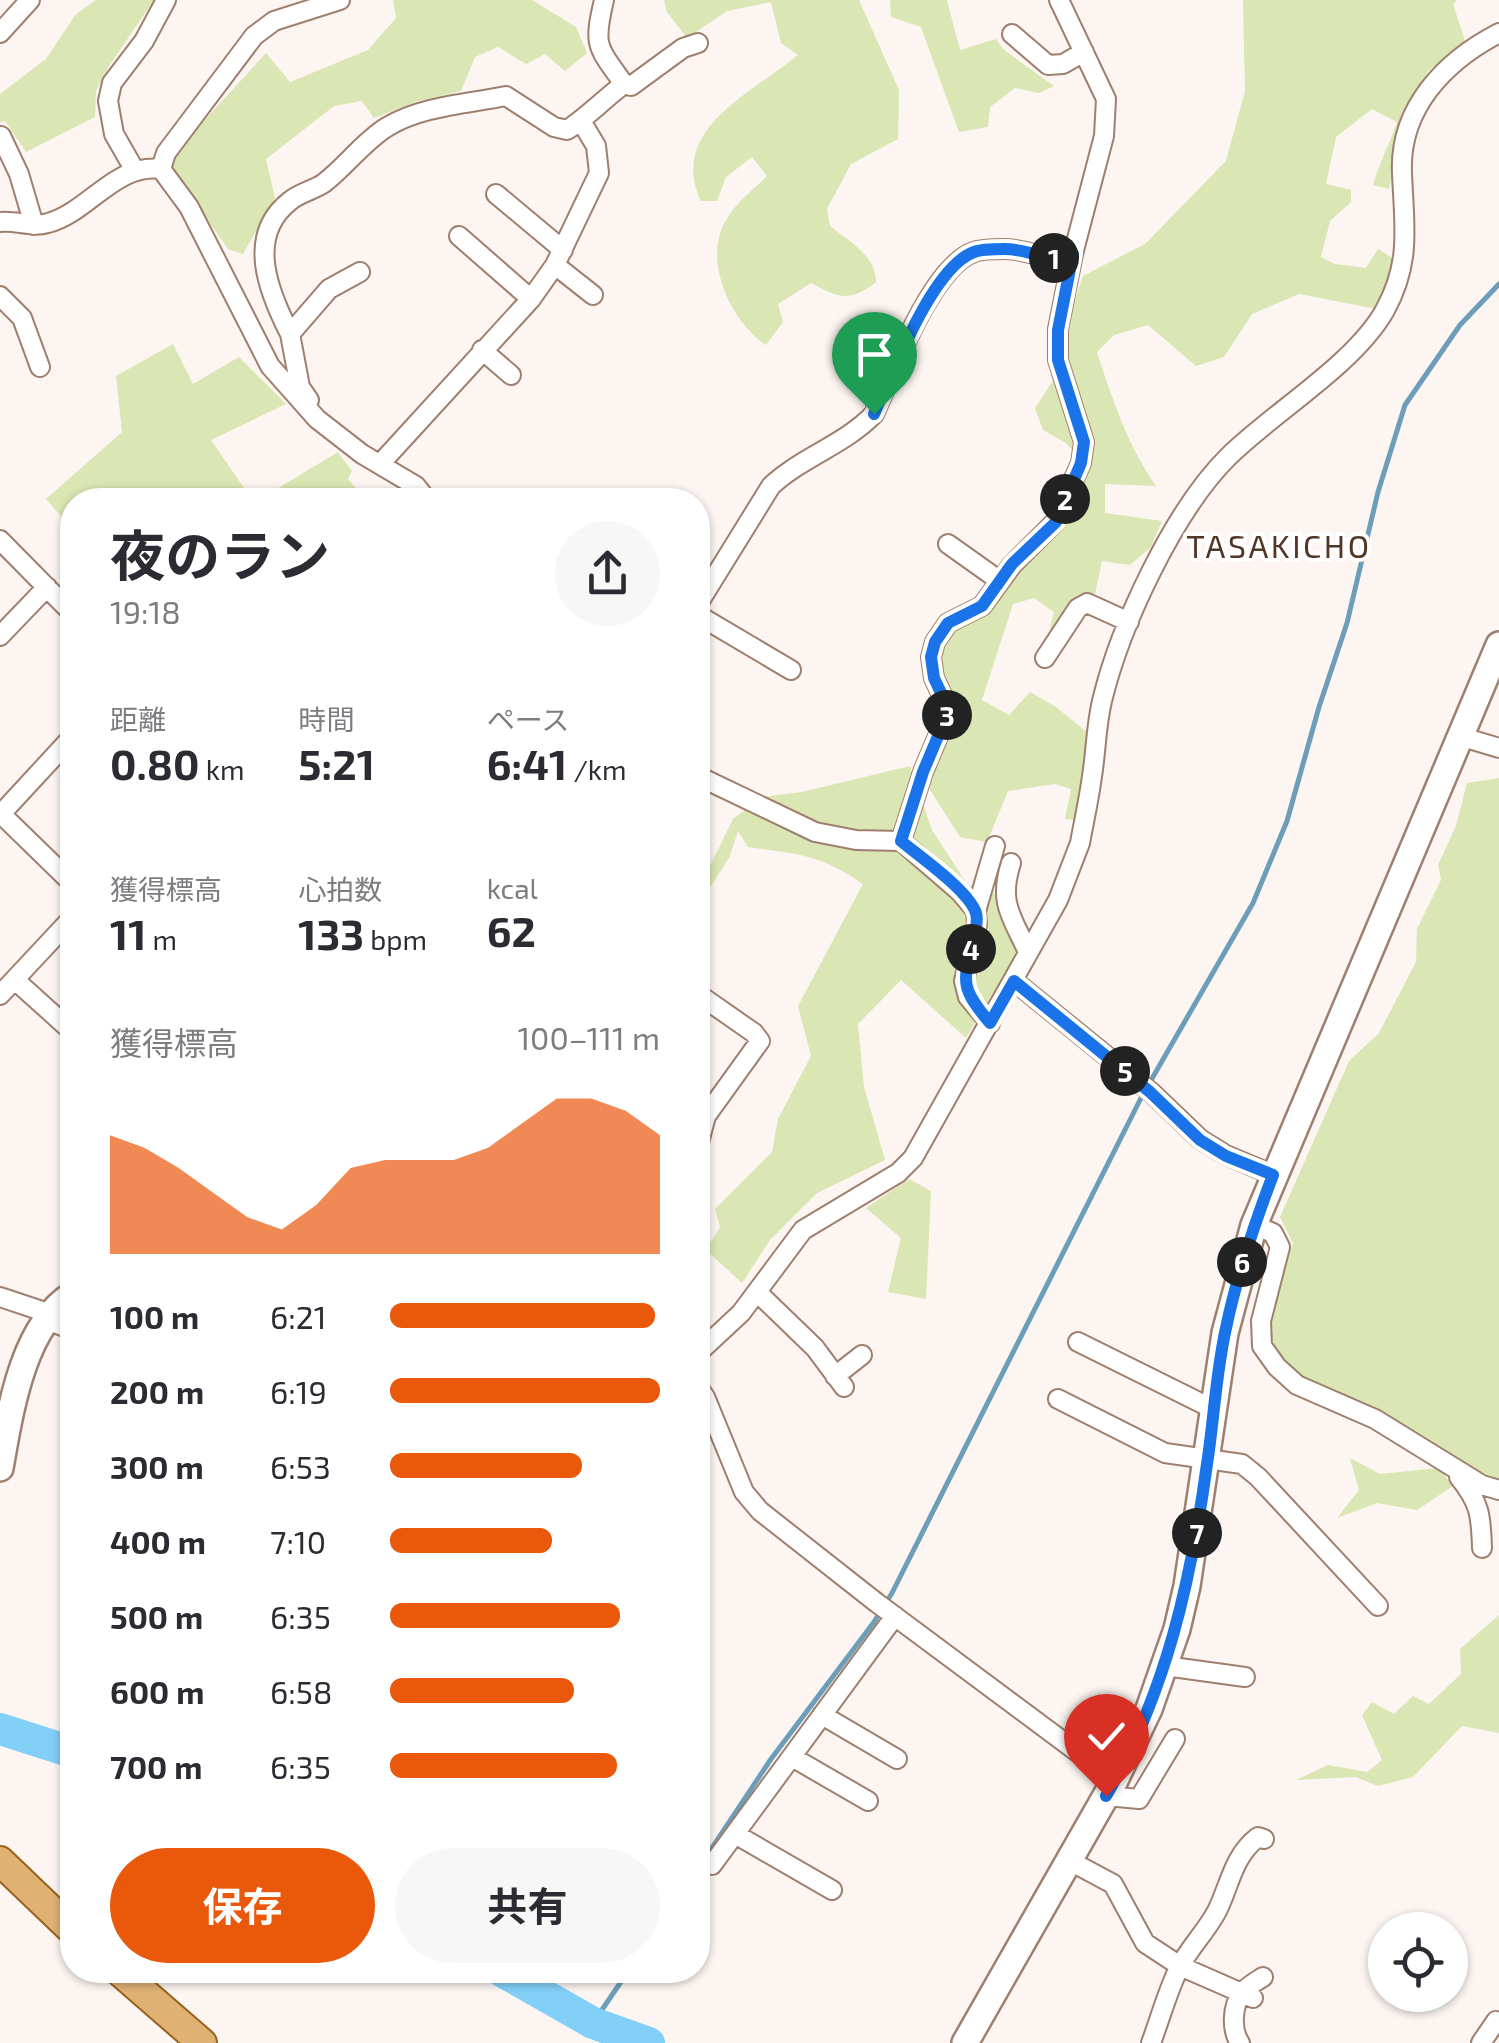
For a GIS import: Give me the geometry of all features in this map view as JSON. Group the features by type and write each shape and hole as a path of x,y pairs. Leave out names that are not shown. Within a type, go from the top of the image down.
{"main road":[{"path":"0,1860 60,1918"},
{"path":"133,1983 202,2043"}],"street":[{"path":"0,33 30,0"},
{"path":"134,169 114,134 108,101 112,82 144,41 166,0"},
{"path":"340,0 274,22 254,36 166,153 162,168 188,207 270,366 317,419 418,488"},
{"path":"604,0 596,35 598,47 624,84 631,86 683,48 698,42"},
{"path":"901,841 923,772 949,710 934,678 931,657 935,642 948,623 982,606 1002,578 1056,522 1081,463 1084,442 1058,360 1058,330 1104,136 1106,98 1059,0"},
{"path":"710,1343 741,1314 803,1230 898,1173 914,1158 1058,900 1080,844 1100,705 1129,622 1179,518 1230,454 1352,350 1381,316 1400,280 1405,250 1407,226 1401,169 1404,132 1421,98 1438,78 1468,49 1499,32"},
{"path":"1012,34 1048,64 1063,64 1084,52"},
{"path":"317,419 300,386 290,334 266,278 264,242 275,217 290,200 321,185 384,129 409,116 506,96 567,130 624,84"},
{"path":"380,464 531,299 559,258 599,173 596,146 581,121"},
{"path":"2,136 19,174 32,219"},
{"path":"0,206 50,223 134,169 162,168"},
{"path":"496,194 593,296"},
{"path":"0,222 32,219"},
{"path":"459,236 531,299"},
{"path":"710,585 771,486 786,472 857,431 874,414 936,284 953,266 974,252 1007,248 1061,259 1073,254"},
{"path":"290,334 329,288 360,272"},
{"path":"0,296 22,318 40,368"},
{"path":"482,350 512,375"},
{"path":"0,540 60,600"},
{"path":"958,544 1002,578"},
{"path":"0,636 47,587"},
{"path":"1045,658 1078,608 1087,604 1129,622"},
{"path":"710,621 791,670"},
{"path":"965,2043 1110,1788 1166,1666 1187,1586 1224,1333 1254,1225 1499,644"},
{"path":"1459,736 1499,748"},
{"path":"60,750 0,814 60,872"},
{"path":"710,782 815,832 856,840 901,841 976,911"},
{"path":"990,1023 968,997 964,980 977,924 976,911 995,846"},
{"path":"1010,863 1003,887 1006,904 1028,952"},
{"path":"0,995 60,931"},
{"path":"14,980 60,1021"},
{"path":"1014,981 1146,1088 1200,1140 1226,1156 1273,1175"},
{"path":"710,1002 760,1040 710,1110"},
{"path":"1254,1225 1273,1233 1280,1247 1261,1322 1262,1346 1277,1368 1297,1385 1375,1419 1491,1488 1499,1503"},
{"path":"757,1292 814,1348 839,1381 862,1356"},
{"path":"0,1297 60,1323"},
{"path":"0,1468 4,1429 24,1367 60,1303"},
{"path":"1078,1342 1213,1409"},
{"path":"1058,1399 1166,1453 1242,1464 1378,1606"},
{"path":"710,1408 744,1492 760,1512 1110,1788 1139,1799 1174,1739"},
{"path":"1446,1461 1475,1497 1482,1518 1482,1548"},
{"path":"712,1865 822,1715 887,1611"},
{"path":"1166,1666 1245,1676"},
{"path":"822,1715 897,1759"},
{"path":"792,1757 868,1801"},
{"path":"735,1834 832,1890"},
{"path":"1151,2043 1180,1966 1205,1934 1225,1896 1233,1866 1252,1842 1264,1839"},
{"path":"1070,1861 1114,1884 1145,1943 1180,1966 1248,1995"},
{"path":"1240,2043 1235,2037 1234,2018 1264,1977"},
{"path":"1481,2043 1499,2022"}],"green space":[{"path":"96,0 154,0 96,91 95,117 26,152 5,121 0,122 0,94 46,59 76,14"},
{"path":"393,0 532,0 576,27 587,53 565,71 545,54 526,64 498,47 475,57 461,91 415,102 374,118 362,101 334,106 266,159 275,198 243,254 228,249 171,168 177,150 266,53 290,82 368,50 396,18"},
{"path":"664,0 859,0 899,90 898,139 851,164 827,209 830,226 866,257 876,282 851,296 811,283 778,304 783,322 766,345 753,335 732,307 717,255 729,215 767,176 752,157 726,177 717,201 701,201 694,176 696,153 705,133 720,115 798,55 781,43 771,2 727,11 687,38 667,12"},
{"path":"890,0 947,0 960,50 996,39 1004,50 1054,86 1039,93 1015,88 990,107 988,127 959,132 921,27 891,17"},
{"path":"1243,0 1457,0 1453,4 1465,41 1428,71 1406,110 1389,189 1373,185 1397,122 1372,109 1336,137 1326,184 1351,190 1351,202 1330,221 1321,257 1335,264 1366,268 1378,249 1395,260 1377,309 1299,294 1252,314 1224,357 1196,366 1148,325 1114,335 1097,352 1129,438 1156,486 1105,484 1105,513 1162,521 1151,547 1130,565 1102,561 1095,594 1078,595 1049,633 1054,612 1034,598 1013,604 982,700 1009,715 1030,692 1088,733 1076,820 1065,819 1071,789 1055,784 1008,791 987,842 960,837 927,785 960,705 942,666 943,649 955,628 1068,518 1089,469 1066,443 1043,430 1035,408 1066,361 1066,327 1083,276 1145,244 1226,161 1245,91"},
{"path":"173,344 193,384 239,357 286,404 211,440 244,488 60,488 60,515 46,499 122,432 116,376"},
{"path":"338,452 352,471 348,479 356,488 278,488"},
{"path":"910,766 932,830 967,884 994,893 1018,952 966,1038 901,980 858,1024 864,1087 885,1160 817,1193 770,1240 742,1283 710,1254 710,1243 720,1227 715,1209 772,1152 778,1119 811,1056 798,1006 863,884 821,861 748,847 738,831 729,858 710,887 710,866 733,819 762,797 802,792"},
{"path":"1499,778 1499,1481 1299,1376 1270,1345 1270,1315 1293,1243 1280,1217 1349,1061 1379,1033 1416,962 1417,929 1441,880 1438,865 1456,826 1467,783"},
{"path":"909,1179 931,1191 926,1299 888,1292 901,1238 866,1208"},
{"path":"1350,1458 1380,1474 1439,1468 1453,1486 1417,1510 1377,1503 1337,1518 1359,1490"},
{"path":"1499,1615 1499,1733 1462,1726 1413,1777 1378,1786 1356,1777 1296,1780 1328,1765 1367,1772 1382,1760 1362,1715 1372,1702 1394,1714 1413,1696 1429,1704 1461,1674 1460,1649"}],"waterway":[{"path":"1150,1082 1253,903 1287,821 1347,623 1378,492 1405,405 1460,325 1499,284"},
{"path":"710,1851 771,1759 892,1593 1144,1092"},
{"path":"0,1729 60,1748"},
{"path":"523,1983 593,2023 649,2043"},
{"path":"593,2023 620,1983"}],"district":[{"name":"TASAKICHO","path":"1279,547"}],"route":[{"path":"874,414 936,284 953,266 974,252 1007,248 1061,259 1073,254 1058,330 1058,360 1084,442 1081,463 1056,522 1012,564 982,606 948,623 935,642 931,657 934,678 949,710 923,772 901,841 976,911 977,924 964,980 968,997 990,1023 1014,981 1150,1092 1200,1140 1226,1156 1273,1175 1236,1281 1224,1333 1208,1462 1177,1629 1149,1709 1106,1796"}]}
